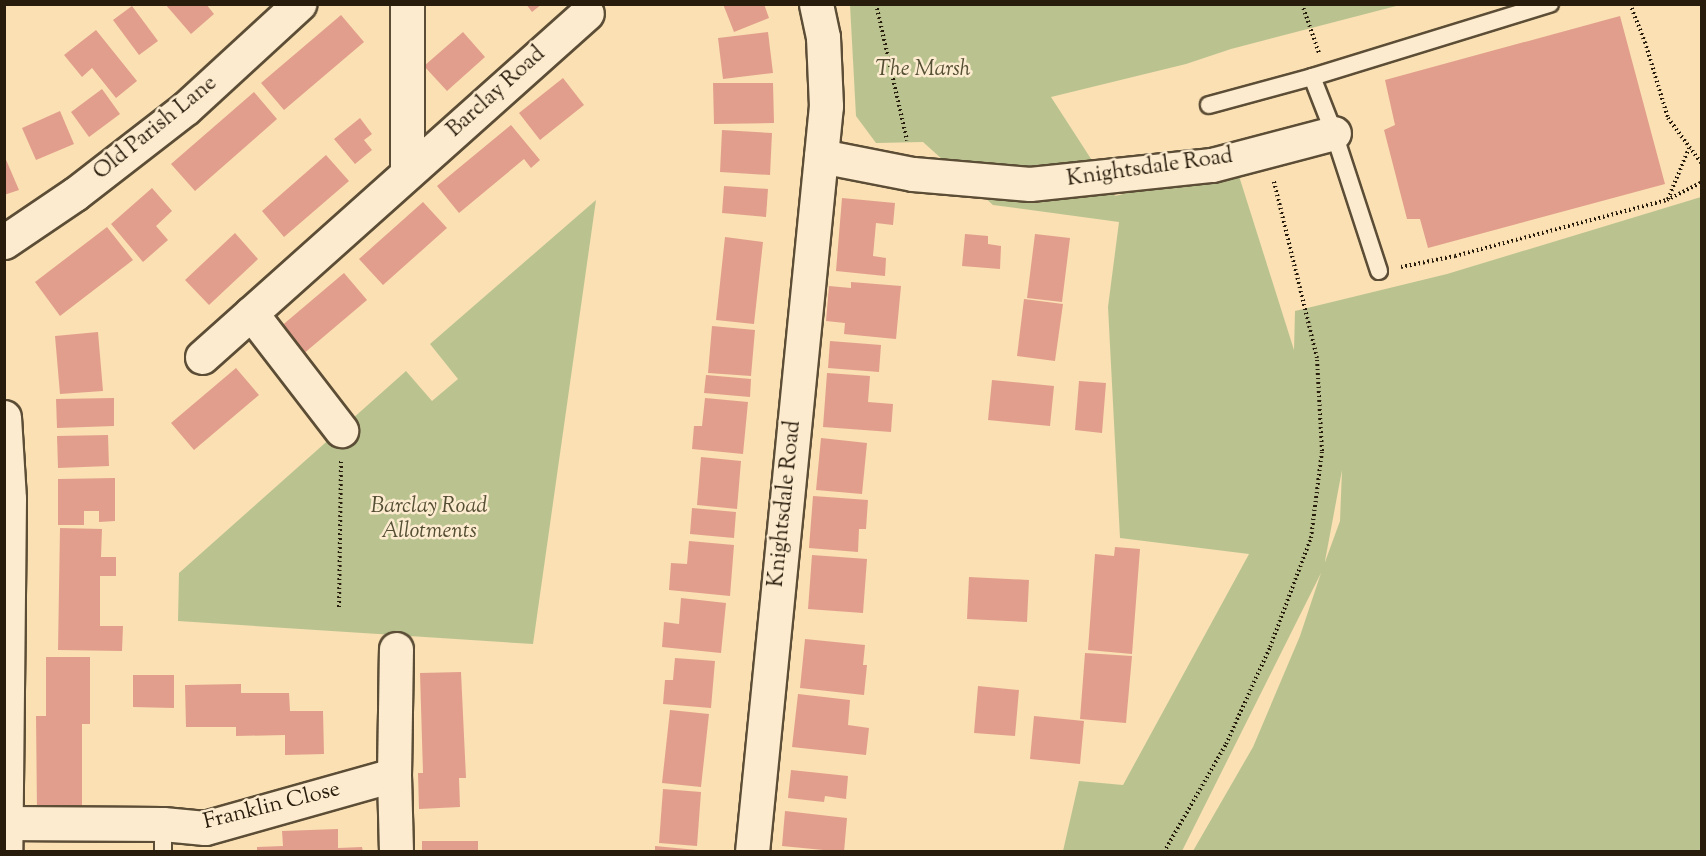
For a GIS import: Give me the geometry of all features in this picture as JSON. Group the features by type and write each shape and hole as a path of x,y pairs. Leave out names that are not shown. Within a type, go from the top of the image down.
{"street":[{"name":"Old Parish Lane","path":"4,242 75,195 186,108 299,4"},
{"path":"407,4 407,173"},
{"name":"Knightsdale Road","path":"753,852 826,106 823,37 816,4"},
{"name":"Barclay Road","path":"202,357 587,13"},
{"name":"Knightsdale Road","path":"821,156 913,174 1030,184 1212,165 1334,133"},
{"path":"251,313 341,430"},
{"path":"4,417 9,499 5,832"},
{"path":"396,649 394,775 396,852"},
{"name":"Franklin Close","path":"5,832 163,838 394,775"}],"lane":[{"path":"1209,105 1550,4"},
{"path":"1318,74 1334,133 1379,271"}],"path":[{"path":"876,4 913,174"},
{"path":"1302,4 1318,74"},
{"path":"1630,4 1646,42 1668,118 1701,164"},
{"path":"1667,200 1689,147"},
{"path":"1164,852 1226,744 1270,647 1311,538 1322,451 1317,358 1266,150"},
{"path":"1379,271 1455,256 1667,200 1701,182"},
{"path":"339,607 341,430"}],"green space":[{"name":"The Marsh","path":"850,5 1400,5 1231,49 1186,64 1051,97 1115,196 1166,184 1239,176 1294,350 1295,311 1447,274 1701,197 1701,851 1193,851 1253,747 1300,636 1321,573 1182,851 1063,851 1079,781 1123,785 1249,554 1120,538 1108,307 1119,222 993,205 923,142 876,143 856,116","holes":["1342,470 1340,521 1325,562"]},
{"name":"Barclay Road Allotments","path":"596,200 533,644 178,621 179,573 406,371 432,401 458,379 430,344"}],"building":[{"path":"165,4 206,4 214,14 191,34"},
{"path":"526,4 542,4 532,12"},
{"path":"723,4 764,4 769,18 734,32"},
{"path":"132,6 158,41 139,55 113,20"},
{"path":"341,15 364,42 284,110 261,83"},
{"path":"1620,16 1665,184 1428,248 1420,219 1407,219 1384,130 1395,125 1385,80"},
{"path":"96,30 137,81 116,98 92,68 82,77 64,55"},
{"path":"463,32 485,57 447,91 424,66"},
{"path":"768,32 773,73 723,79 718,38"},
{"path":"563,78 584,105 540,140 519,113"},
{"path":"713,83 773,83 774,123 714,124"},
{"path":"102,89 120,114 89,137 71,112"},
{"path":"254,92 277,119 195,191 171,164"},
{"path":"60,111 74,144 36,160 22,128"},
{"path":"360,118 372,134 364,140 372,150 355,164 334,139"},
{"path":"511,125 540,160 531,168 524,159 459,213 437,186"},
{"path":"722,130 772,133 770,175 720,172"},
{"path":"4,155 19,190 4,195"},
{"path":"326,155 349,181 284,237 262,211"},
{"path":"724,186 768,189 766,217 722,213"},
{"path":"152,188 172,211 156,226 168,240 143,262 111,224"},
{"path":"842,198 895,203 893,225 876,223 873,256 886,258 885,276 836,271"},
{"path":"423,202 447,228 383,285 359,259"},
{"path":"107,227 133,260 60,316 35,282"},
{"path":"235,233 258,259 209,305 185,280"},
{"path":"965,234 988,236 988,244 1001,246 1000,269 962,266"},
{"path":"1035,234 1070,238 1062,302 1027,298"},
{"path":"725,237 763,242 754,324 716,320"},
{"path":"344,273 367,300 302,355 279,328"},
{"path":"851,282 901,286 896,339 844,334 845,323 826,321 829,286 851,288"},
{"path":"1024,299 1063,304 1055,361 1017,356"},
{"path":"712,326 755,330 751,376 708,373"},
{"path":"98,332 103,391 60,394 55,336"},
{"path":"830,341 881,345 879,372 828,368"},
{"path":"236,368 259,395 194,450 171,423"},
{"path":"827,373 870,376 868,402 893,404 891,432 823,427"},
{"path":"706,375 751,379 750,397 704,393"},
{"path":"992,380 1054,386 1050,426 988,420"},
{"path":"1079,381 1106,383 1102,433 1075,430"},
{"path":"114,398 114,426 57,428 56,399"},
{"path":"705,398 748,402 743,454 692,449 694,426 702,426"},
{"path":"108,435 109,466 58,468 57,436"},
{"path":"821,438 867,443 862,494 816,490"},
{"path":"701,457 741,461 737,509 697,505"},
{"path":"115,478 115,521 99,522 99,511 84,511 84,525 58,525 58,479"},
{"path":"813,496 868,500 866,529 859,529 858,552 809,548"},
{"path":"692,508 736,512 734,538 690,534"},
{"path":"60,528 102,529 101,557 116,557 116,576 100,576 100,626 123,626 122,651 58,650"},
{"path":"689,541 734,545 730,596 669,590 671,563 687,564"},
{"path":"1115,547 1140,549 1132,654 1088,650 1095,554 1114,556"},
{"path":"812,555 867,559 863,613 808,609"},
{"path":"969,577 1029,580 1027,622 967,619"},
{"path":"681,598 726,603 721,653 662,647 664,622 679,624"},
{"path":"805,639 865,645 863,665 867,665 864,695 800,688"},
{"path":"1085,653 1132,656 1126,723 1080,719"},
{"path":"46,657 90,657 90,724 82,724 82,812 37,812 36,716 46,716"},
{"path":"675,658 715,661 711,708 663,704 665,680 673,680"},
{"path":"461,672 466,778 459,778 460,807 419,809 418,773 423,773 420,673"},
{"path":"133,675 174,675 174,708 133,707"},
{"path":"241,684 241,693 289,693 290,711 323,711 324,754 285,755 285,735 236,736 236,727 186,727 185,685"},
{"path":"978,686 1019,690 1015,736 974,733"},
{"path":"798,694 850,700 848,725 869,728 866,755 792,747"},
{"path":"670,710 709,714 701,787 662,783"},
{"path":"1034,716 1084,721 1080,764 1030,759"},
{"path":"791,770 848,776 846,799 825,796 824,802 788,798"},
{"path":"663,789 701,792 697,846 659,843"},
{"path":"785,811 847,818 844,852 782,846"},
{"path":"338,829 338,848 362,847 363,852 257,852 257,847 283,846 282,831"},
{"path":"422,841 478,841 478,852 422,852"},
{"path":"655,846 697,850 697,852 655,852"}]}
